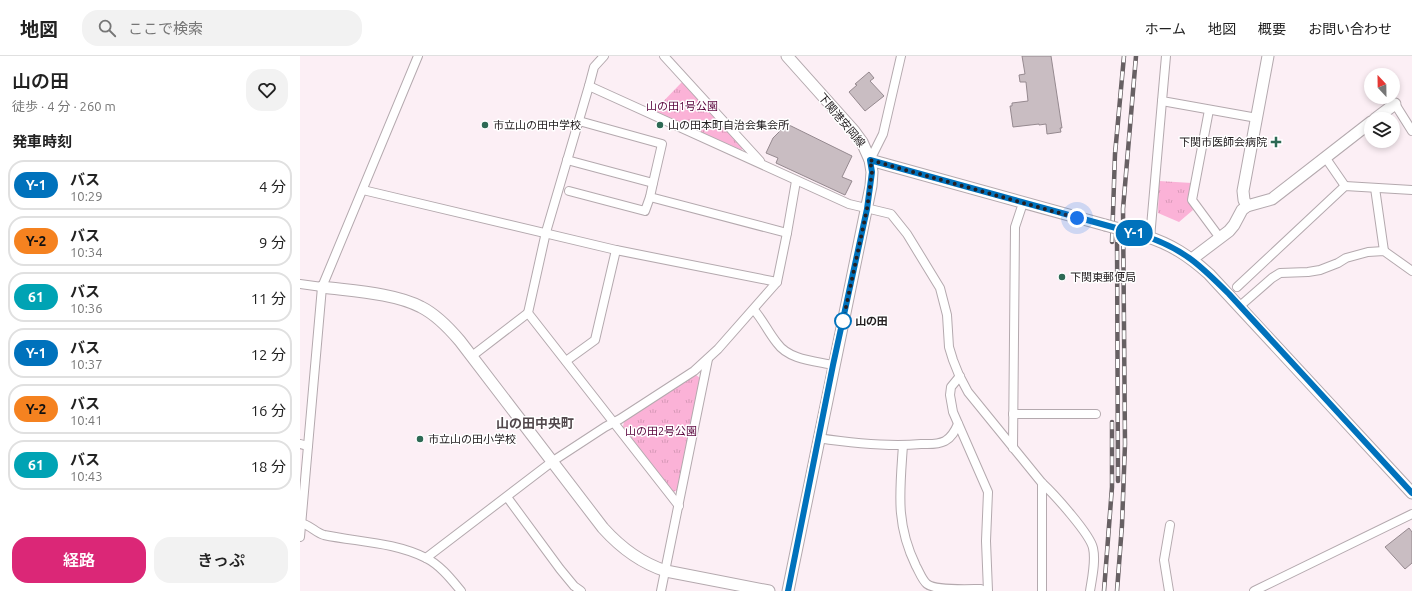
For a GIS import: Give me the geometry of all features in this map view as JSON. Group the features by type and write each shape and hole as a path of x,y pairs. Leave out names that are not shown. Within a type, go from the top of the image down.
{"street":[{"path":"300,537 304,445 319,331 322,286 418,56"},
{"path":"472,356 528,313 546,232 580,121 594,67 604,56"},
{"path":"664,56 763,164"},
{"name":"下関港安岡線","path":"787,56 854,131 862,142 870,160 1147,237 1166,244 1192,259 1240,306 1412,493"},
{"path":"788,591 833,365 867,209 872,172 870,160 883,134 900,56"},
{"path":"1147,237 1166,56"},
{"path":"1247,206 1244,200 1243,191 1268,56"},
{"path":"589,86 849,204 891,214 907,234 936,280 944,300 951,354 968,392 1042,483 1050,490 1078,524 1091,543 1093,550 1090,591"},
{"path":"1162,101 1257,118"},
{"path":"1384,112 1395,104 1412,131"},
{"path":"1209,110 1192,200 1220,238"},
{"path":"569,192 645,211 650,197 662,144 580,121"},
{"path":"1192,259 1229,231 1242,210 1247,206 1272,199 1364,127"},
{"path":"1325,157 1345,186"},
{"path":"567,160 653,182"},
{"path":"426,558 553,461 694,371 708,359 754,310 777,282 788,234 796,181"},
{"path":"1237,287 1345,186 1412,190"},
{"path":"1376,188 1384,251"},
{"path":"363,190 546,232 616,250 777,282"},
{"path":"650,197 788,234"},
{"path":"1013,448 1015,227 1023,203"},
{"path":"566,361 595,340 616,250"},
{"path":"1240,306 1272,278 1280,274 1320,270 1354,255 1368,252 1384,251 1412,271"},
{"path":"300,284 389,296 421,307 438,318 446,325 472,356 609,534 635,557 653,567 666,571 770,591"},
{"path":"754,310 782,350 795,356 833,365"},
{"path":"528,313 679,506"},
{"path":"661,591 708,359"},
{"path":"960,376 951,387 951,405 988,492 986,541 988,591"},
{"path":"1014,414 1096,414"},
{"path":"818,438 843,442 903,446 937,444 946,441 954,432 958,424"},
{"path":"903,446 899,487 903,534 910,553 924,581 931,586 964,590 982,589 984,591"},
{"path":"1042,483 1042,591"},
{"path":"507,497 560,569 574,586 581,591"},
{"path":"1254,591 1412,514"},
{"path":"301,522 323,534 374,542 407,550 426,558 444,572 461,591"},
{"path":"1170,526 1164,560 1170,591"}],"green space":[{"name":"山の田1号公園","path":"682,82 743,149 741,150 654,111"},
{"path":"1159,181 1192,183 1189,200 1193,210 1179,222 1158,213"},
{"name":"山の田2号公園","path":"696,375 700,378 678,490 673,492 623,427 624,421"}],"building":[{"path":"1022,56 1051,56 1062,128 1060,128 1061,132 1047,134 1046,124 1013,127 1010,106 1012,106 1012,103 1028,101 1026,82 1020,82 1019,75 1025,74"},
{"path":"869,72 874,78 870,81 884,96 865,111 849,92 857,85 855,84"},
{"path":"787,124 852,156 842,177 852,181 845,195 776,163 778,158 766,153 773,138"},
{"path":"1409,528 1412,532 1412,563 1405,569 1385,547"}],"railway":[{"path":"1112,242 1115,154 1124,56"},
{"path":"1117,591 1122,525 1125,444 1123,209 1136,56"},
{"path":"1117,233 1118,481"},
{"path":"1104,591 1112,487 1112,422"}],"bus line":[{"name":"Y-1","path":"788,591 833,365 867,209 872,172 870,160 1145,236 1182,252 1209,274 1229,294 1412,493"}],"place":[{"name":"市立山の田中学校","path":"485,125"},
{"name":"山の田本町自治会集会所","path":"660,125"},
{"name":"下関市医師会病院","path":"1276,142"},
{"name":"下関東郵便局","path":"1062,277"},
{"name":"山の田","path":"843,321"},
{"name":"市立山の田小学校","path":"420,439"}],"district":[{"name":"山の田中央町","path":"535,423"}],"route":[{"path":"843,321 871,186 872,172 870,160 1077,218"}]}
